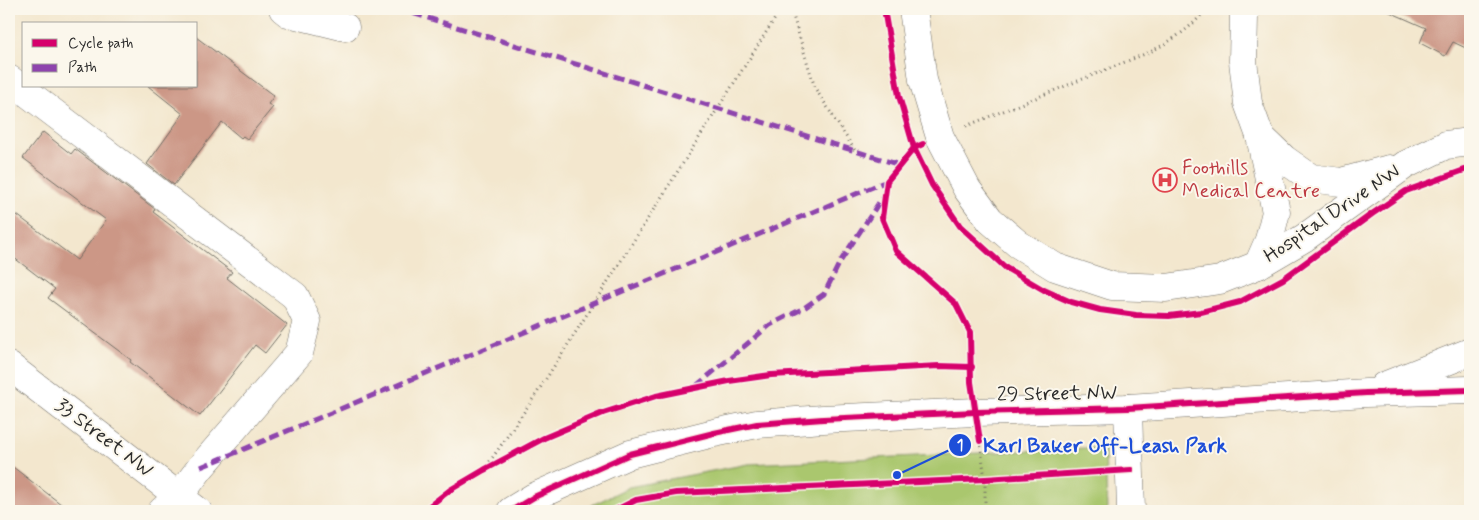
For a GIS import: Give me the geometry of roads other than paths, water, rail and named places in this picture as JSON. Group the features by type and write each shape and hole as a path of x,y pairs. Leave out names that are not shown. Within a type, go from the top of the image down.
{"street":[{"path":"283,9 288,13 345,27"},
{"name":"Hospital Drive NW","path":"913,9 923,80 940,137 967,189 990,220 1018,244 1055,266 1112,286 1166,288 1220,280 1258,265 1304,238 1405,164 1446,145 1470,142"},
{"path":"1246,9 1244,16 1243,61 1248,103 1260,136 1276,212 1269,240 1258,265"},
{"path":"9,79 295,296 307,321 299,353 201,467 180,506"},
{"path":"1260,136 1284,159 1311,178 1341,182 1405,164"},
{"path":"1366,393 1470,352"},
{"name":"33 Street NW","path":"9,366 180,506"},
{"name":"29 Street NW","path":"511,511 534,497 630,454 757,424 976,412 1128,408 1366,393 1470,390"},
{"path":"1128,408 1131,511"}],"place":[{"name":"Foothills Medical Centre","path":"1165,180"},
{"name":"Karl Baker Off-Leash Park","path":"897,475"}]}
